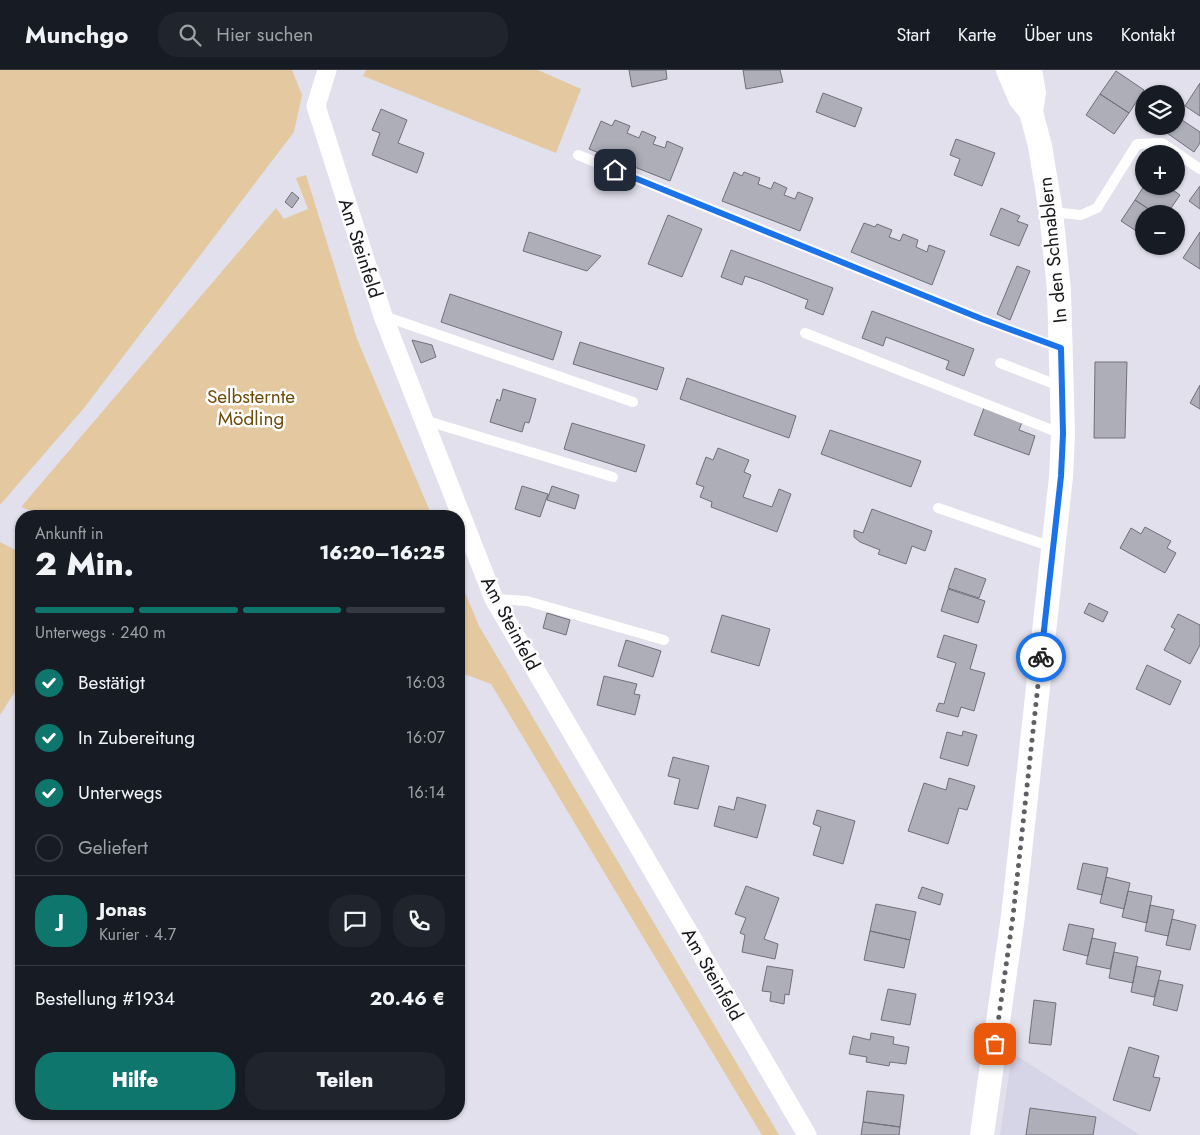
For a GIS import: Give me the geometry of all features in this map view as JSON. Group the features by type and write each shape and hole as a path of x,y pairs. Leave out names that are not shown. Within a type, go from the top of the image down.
{"street":[{"name":"Am Steinfeld","path":"327,70 316,106 383,316 459,510"},
{"name":"In den Schnablern","path":"982,1135 1013,916 1061,476 1063,434 1058,279 1051,212 1040,146 1031,112 1020,98 1008,70"},
{"name":"In den Schnablern","path":"1030,70 1034,93 1031,112"},
{"name":"Am Steinfeld","path":"465,525 494,599 806,1135"}],"lane":[{"path":"1051,212 1081,215 1097,208 1137,144 1162,143 1200,169"},
{"path":"578,154 982,319 1061,348"},
{"path":"383,316 633,402"},
{"path":"805,333 1063,434"},
{"path":"1000,363 1062,387"},
{"path":"424,420 613,477"},
{"path":"938,508 1052,547"},
{"path":"494,599 528,601 664,640"}],"shaded area":[{"path":"1012,1053 1140,1135 1000,1135"}],"green space":[{"path":"0,70 292,70 302,95 294,132 84,408 0,505"},
{"path":"366,70 538,70 581,89 556,153 363,76"},
{"name":"Selbsternte Mödling","path":"306,175 357,339 429,510 29,510 21,507 276,208 284,219 308,209 296,178"},
{"path":"0,542 15,550 15,691 0,715"},
{"path":"465,592 479,626 779,1135 762,1135 491,684 465,674"}],"building":[{"path":"629,70 666,70 667,79 632,87"},
{"path":"743,70 780,70 783,82 746,89"},
{"path":"1116,71 1137,85 1135,85 1135,104 1129,113 1100,94"},
{"path":"1200,83 1200,116 1185,106"},
{"path":"823,93 862,108 855,127 816,112"},
{"path":"1100,94 1129,113 1114,134 1086,115"},
{"path":"381,109 407,120 398,143 424,153 417,173 372,155 380,133 372,130"},
{"path":"615,120 630,126 627,133 639,138 642,131 656,137 653,144 665,148 667,141 683,148 670,181 589,149 601,121 612,126"},
{"path":"1185,122 1200,132 1200,143 1194,152 1170,135 1185,135"},
{"path":"956,139 995,153 982,186 954,175 960,159 950,155"},
{"path":"734,172 742,176 744,172 760,178 758,184 771,189 774,182 787,188 784,195 795,199 798,192 813,198 800,231 722,201"},
{"path":"1200,186 1200,209 1189,201"},
{"path":"292,192 299,198 292,208 285,202"},
{"path":"1138,195 1180,195 1173,205 1142,205 1135,200"},
{"path":"1135,200 1142,205 1135,205 1135,230 1121,221"},
{"path":"1001,208 1020,216 1017,221 1028,225 1019,246 990,235"},
{"path":"668,215 702,229 682,277 648,264"},
{"path":"864,223 875,227 877,224 892,230 889,237 900,241 903,234 918,240 916,247 927,252 929,245 945,251 932,285 851,252"},
{"path":"529,232 601,256 587,271 523,251"},
{"path":"1200,232 1200,269 1183,258"},
{"path":"731,250 833,288 823,315 805,308 808,300 760,281 745,276 742,285 721,277"},
{"path":"1017,266 1030,271 1010,320 997,314"},
{"path":"450,294 562,332 553,360 441,322"},
{"path":"872,311 974,349 964,376 946,369 949,361 886,337 883,346 862,338"},
{"path":"412,340 432,345 436,357 421,363"},
{"path":"580,342 664,368 657,390 573,364"},
{"path":"1095,362 1127,362 1125,438 1094,438"},
{"path":"687,378 796,416 789,438 680,399"},
{"path":"1200,385 1200,409 1190,403"},
{"path":"503,389 536,399 529,423 525,422 522,432 490,422 497,399 500,401"},
{"path":"984,408 1022,422 1019,430 1035,436 1029,455 974,435"},
{"path":"572,423 645,445 636,472 564,449"},
{"path":"830,430 921,461 911,487 821,454"},
{"path":"718,448 749,460 744,472 751,475 743,497 772,507 779,489 791,494 777,532 711,507 712,502 700,497 704,487 696,484 706,457 713,460"},
{"path":"522,486 548,494 540,517 515,509"},
{"path":"552,486 579,495 575,509 547,500"},
{"path":"872,509 932,531 925,551 912,546 906,564 878,554 880,550 860,542 854,537 854,530 863,533"},
{"path":"1145,527 1171,541 1167,548 1176,553 1165,573 1120,548 1131,528 1141,534"},
{"path":"955,568 986,579 979,598 948,588"},
{"path":"948,589 985,601 978,623 941,611"},
{"path":"1089,603 1108,612 1103,622 1084,613"},
{"path":"547,613 570,620 566,635 543,628"},
{"path":"1178,614 1200,625 1200,645 1190,664 1164,650 1175,629 1171,627"},
{"path":"722,615 770,629 759,666 711,652"},
{"path":"944,635 977,645 970,669 985,673 974,711 961,707 958,717 936,711 939,703 944,704 956,663 937,657"},
{"path":"626,640 661,651 653,677 618,666"},
{"path":"1147,665 1181,681 1170,705 1136,689"},
{"path":"604,676 637,684 634,694 640,695 635,715 597,705"},
{"path":"963,731 977,735 968,766 940,758 947,732 962,736"},
{"path":"673,757 709,766 698,809 674,804 680,779 668,776"},
{"path":"949,778 975,786 967,810 959,808 948,844 908,831 924,783 946,790"},
{"path":"737,797 766,805 757,838 714,826 719,806 734,810"},
{"path":"817,810 855,821 843,864 813,855 821,827 813,824"},
{"path":"1083,863 1108,868 1102,895 1077,889"},
{"path":"1106,877 1130,883 1124,909 1100,903"},
{"path":"746,886 779,898 764,939 778,944 775,959 742,952 745,935 740,933 746,918 735,914"},
{"path":"922,887 943,894 940,905 918,898"},
{"path":"1128,891 1152,896 1147,923 1122,917"},
{"path":"876,904 916,912 910,940 870,931"},
{"path":"1150,905 1174,910 1168,936 1145,931"},
{"path":"1172,919 1196,925 1190,950 1166,945"},
{"path":"1069,924 1094,929 1088,956 1063,950"},
{"path":"870,931 910,940 904,968 864,960"},
{"path":"1092,938 1116,943 1110,969 1086,964"},
{"path":"1114,952 1138,957 1133,983 1109,978"},
{"path":"767,966 793,970 789,995 785,994 784,1004 770,1001 771,992 762,991"},
{"path":"1136,966 1161,971 1154,997 1131,992"},
{"path":"1159,980 1183,985 1177,1011 1153,1005"},
{"path":"888,989 916,994 910,1025 881,1020"},
{"path":"1034,1000 1056,1003 1051,1045 1029,1043"},
{"path":"871,1033 894,1037 893,1044 909,1047 906,1064 890,1062 889,1066 866,1062 867,1057 849,1054 853,1036 870,1040"},
{"path":"1129,1047 1159,1056 1153,1077 1160,1078 1150,1111 1113,1100"},
{"path":"867,1091 904,1095 900,1127 863,1122"},
{"path":"1030,1108 1096,1117 1093,1135 1026,1135"},
{"path":"863,1122 900,1127 899,1135 861,1135"}],"way so far":[{"path":"995,1044 1013,916 1041,657"}],"route":[{"path":"615,170 982,319 1061,348 1063,434 1061,476 1041,657"}]}
